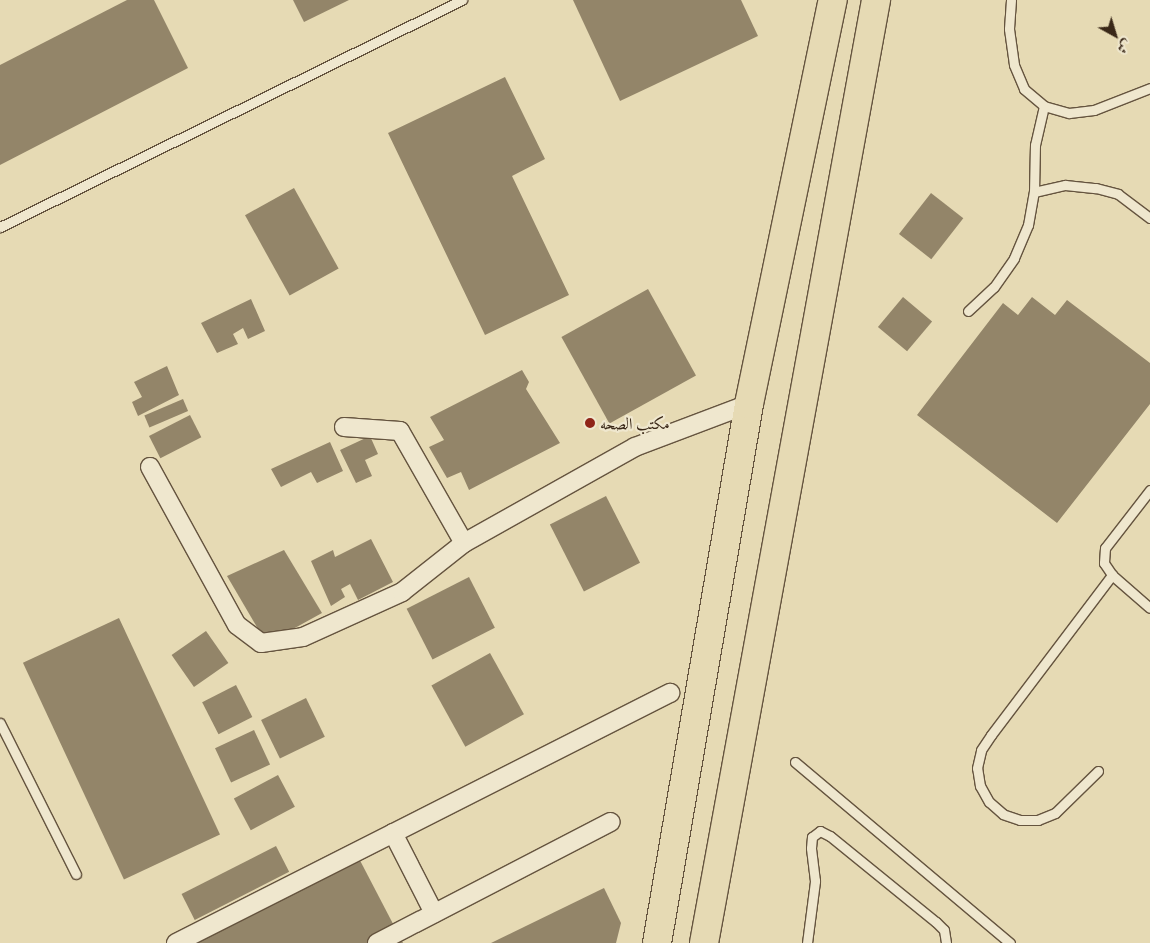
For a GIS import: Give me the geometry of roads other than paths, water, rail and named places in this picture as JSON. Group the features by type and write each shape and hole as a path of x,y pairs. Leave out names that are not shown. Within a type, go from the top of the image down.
{"main road":[{"path":"657,943 749,404 832,0"},
{"path":"704,943 876,0"}],"street":[{"path":"150,467 237,625 261,643 303,637 402,592 464,543 635,446 749,404"},
{"path":"344,427 400,431 464,543"},
{"path":"176,943 670,693"},
{"path":"377,943 610,822"},
{"path":"393,833 434,914"}],"lane":[{"path":"0,227 462,0"},
{"path":"1011,0 1009,29 1014,65 1024,89 1044,106 1068,114 1094,110 1150,88"},
{"path":"968,311 994,287 1014,258 1028,225 1034,192 1036,145 1044,106"},
{"path":"1034,192 1065,185 1096,188 1118,194 1150,218"},
{"path":"1150,490 1105,548 1104,563 1112,575 1150,608"},
{"path":"1098,771 1055,813 1038,820 1020,820 1003,814 989,802 980,786 977,768 981,750 990,735 1112,575"},
{"path":"0,723 76,874"},
{"path":"795,762 1010,943"},
{"path":"808,943 816,881 810,848 812,837 820,832 830,836 936,922 944,930 946,943"}],"place":[{"name":"مكتب الصحه","path":"590,423"}]}
